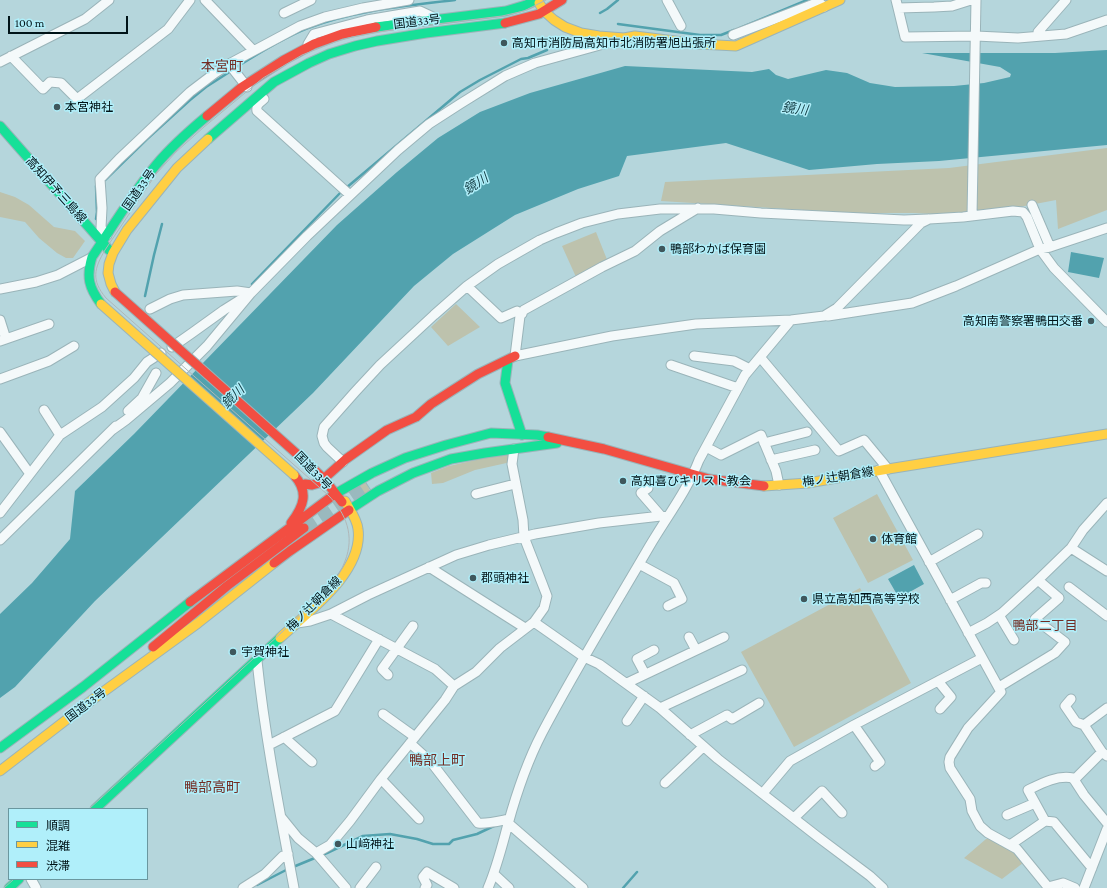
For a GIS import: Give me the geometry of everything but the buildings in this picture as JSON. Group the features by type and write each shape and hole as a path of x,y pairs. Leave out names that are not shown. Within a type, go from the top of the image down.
{"main road":[{"path":"538,0 544,11 554,20 581,33 624,38 635,36 699,44 736,46 840,0"},
{"name":"国道33号","path":"282,534 299,514 304,494 300,480 101,304 92,292 88,277 92,257 156,165 184,135 245,85 284,60 314,44 342,34 379,27 506,11 538,0"},
{"name":"国道33号","path":"0,771 92,700 198,623 290,551 349,510 333,495 324,479 306,462 115,292 108,273 109,264 113,253 127,230 177,168 207,139 274,82 297,69 329,54 377,41 504,23 529,17 544,11 562,0"},
{"name":"高知伊予三島線","path":"0,126 105,238 113,253"},
{"path":"300,480 312,485 319,483 343,462 387,430 416,417 431,404 478,374 512,358"},
{"path":"512,358 505,383 522,435"},
{"name":"梅ノ辻朝倉線","path":"333,495 372,473 405,458 491,433 537,435 604,449 709,479 765,486 808,483 879,470 1107,434"},
{"path":"368,485 426,457 490,443 537,435"},
{"name":"梅ノ辻朝倉線","path":"96,808 296,624 338,583 352,560 357,546 358,534 355,517 349,510 378,491 412,473 451,459 514,448 571,442"},
{"path":"490,443 537,445"},
{"path":"300,480 333,495"},
{"path":"348,486 344,493 345,501 349,510"},
{"name":"国道33号","path":"0,748 83,687 193,599 333,495"},
{"path":"83,687 186,618 304,528"},
{"path":"92,700 186,618"},
{"path":"9,888 18,880"}],"street":[{"path":"0,62 85,19 109,0"},
{"path":"11,56 43,89 50,82 62,83 77,99 168,29 190,0"},
{"path":"205,0 253,50"},
{"path":"284,13 311,0"},
{"path":"105,238 101,228 102,208 100,178 190,92 215,73 232,68 253,50 300,26 325,17 364,11 409,0"},
{"path":"667,0 681,26"},
{"path":"971,0 952,6 934,7 897,4 905,37 994,36 1018,38 1066,34 1106,20"},
{"path":"972,216 976,0"},
{"path":"1038,32 1066,0"},
{"path":"732,35 819,2 824,7"},
{"path":"305,49 314,34 364,11 420,11 437,19"},
{"path":"994,36 1038,32 1048,35"},
{"path":"112,430 126,420 170,382 207,346 250,293 307,236 398,150 429,124 505,76 535,63 624,38"},
{"path":"232,68 255,97"},
{"path":"274,82 278,88 258,104 257,111 350,195"},
{"path":"1032,205 1050,247"},
{"path":"698,208 660,231 635,251 602,267 524,310 520,316 512,358 612,336 696,324 791,320 912,302 956,286 1040,249 1107,228"},
{"path":"343,462 324,443 322,436 324,427 380,365 434,315 467,286 498,264 540,240 582,223 618,214 660,209 714,208 761,213 904,220 972,216 1012,211 1022,212 1027,217 1040,249 1054,268 1107,322"},
{"path":"824,316 837,308 921,224 929,219"},
{"path":"0,289 36,282 58,275 92,257"},
{"path":"467,286 500,318 517,311 522,314"},
{"path":"150,309 170,299 183,295 237,291 250,293"},
{"path":"0,513 60,435 102,407 134,378 147,362 192,334 250,293"},
{"path":"0,320 3,340 49,324"},
{"path":"488,888 494,874 509,821 528,765 541,735 584,657 639,564 664,517 684,492 699,460 745,375 791,320"},
{"path":"0,379 49,361 74,346"},
{"path":"694,356 734,361 750,369"},
{"path":"760,357 839,451 864,440 888,469"},
{"path":"671,365 738,388"},
{"path":"0,540 112,430 123,416 142,398 156,373"},
{"path":"44,410 60,435"},
{"path":"0,432 30,474"},
{"path":"764,442 807,432"},
{"path":"706,447 721,455 761,435 776,472 779,485"},
{"path":"318,855 330,845 350,821 381,779 445,700 454,686 476,672 500,648 534,622 544,608 547,596 524,537 523,520 512,464 514,448"},
{"path":"771,460 815,450"},
{"path":"879,470 1001,692 968,728 950,757 950,768 970,799 972,811 980,826 988,833 1017,848 1048,887 1063,883 1075,888"},
{"path":"476,494 515,484"},
{"path":"648,488 641,493 664,517"},
{"path":"0,496 7,503"},
{"path":"968,633 999,615 1038,580 1071,548 1083,530 1107,502"},
{"path":"296,624 331,614 389,585 456,555 489,545 599,523 664,517"},
{"path":"929,562 978,534"},
{"path":"1071,548 1107,571"},
{"path":"639,564 674,583 682,599 668,606"},
{"path":"429,568 525,628"},
{"path":"999,688 1055,653 1065,642 1035,619 1059,598 1038,580"},
{"path":"950,600 981,583 986,584"},
{"path":"1069,587 1107,616"},
{"path":"331,614 435,669 454,686"},
{"path":"999,615 1014,640"},
{"path":"534,622 584,657 599,664 627,683 660,708 703,747 870,876 879,887"},
{"path":"388,674 382,669 413,626"},
{"path":"689,637 696,650"},
{"path":"627,683 724,637"},
{"path":"269,745 335,711 379,639"},
{"path":"645,674 637,659 654,650"},
{"path":"763,793 790,761 854,725 982,658"},
{"path":"257,660 269,745 294,888"},
{"path":"660,708 742,670"},
{"path":"938,680 951,697 940,709"},
{"path":"627,721 644,696"},
{"path":"1071,700 1065,706 1076,722 1084,725 1104,754 1074,780"},
{"path":"690,735 727,715 732,719 759,703"},
{"path":"1084,725 1107,708"},
{"path":"383,714 413,740 478,823 485,824 509,821 583,888"},
{"path":"854,725 880,762 875,766"},
{"path":"284,737 312,762"},
{"path":"665,783 703,747"},
{"path":"1045,821 1028,790 1051,779 1070,777 1073,778 1084,795 1107,823"},
{"path":"381,779 419,819"},
{"path":"794,818 822,791 842,813"},
{"path":"1007,815 1035,803"},
{"path":"281,817 298,838 318,855 346,888"},
{"path":"1010,845 1045,821 1054,822 1092,868"},
{"path":"1084,888 1107,829"},
{"path":"243,888 265,874 283,856 288,854"},
{"path":"360,888 376,867"},
{"path":"424,888 427,885 423,877 427,872 454,888"},
{"path":"494,874 509,888"}],"green space":[{"path":"1107,148 1107,210 1058,229 1056,200 972,216 913,213 851,213 661,201 665,182 949,168"},
{"path":"0,192 15,197 29,205 54,227 75,231 85,241 73,258 66,258 57,253 39,238 25,222 0,217"},
{"path":"596,232 608,262 576,277 562,246"},
{"path":"456,304 480,327 448,346 431,327"},
{"path":"512,452 511,462 475,470 443,483 432,484 431,473 449,466"},
{"path":"365,480 370,491 364,494 352,496 352,491"},
{"name":"体育館","path":"877,494 913,560 868,583 833,518"},
{"path":"860,588 911,683 794,747 741,652"},
{"path":"986,839 991,839 1014,852 1023,863 1002,879 964,858"}],"water":[{"name":"鏡川","path":"1107,50 1107,145 939,161 877,164 809,170 726,143 627,156 619,176 578,189 515,215 453,254 414,286 313,393 95,601 15,687 0,698 0,614 32,583 70,539 75,491 134,434 337,225 438,138 480,112 530,93 625,66 752,72 769,69 776,75 788,79 826,70 847,73 870,83 895,87 954,86 984,83 1010,77 1011,74 1000,67 922,53 1055,53"},
{"path":"1071,252 1104,258 1099,278 1068,272"},
{"path":"914,565 924,584 899,598 888,579"}],"waterway":[{"path":"235,68 290,36 326,22 362,13 455,0"},
{"path":"600,13 618,0"},
{"path":"740,28 807,0"},
{"path":"618,24 700,35 721,35 734,30"},
{"path":"346,188 460,92 521,59 528,58 547,50"},
{"path":"105,180 190,100 206,87 231,71"},
{"path":"96,219 97,184"},
{"path":"252,284 342,191"},
{"path":"145,296 162,224"},
{"path":"293,867 363,836 390,834 417,839 433,844 449,844 453,840 477,834 496,825"},
{"path":"257,885 288,869"},
{"path":"623,888 637,872"}],"tunnel":[{"path":"304,528 368,485"}],"tram line":[{"path":"90,808 224,686 324,592 334,581 342,568 348,552 349,543 349,534 344,517 340,509 328,495 101,292 96,280 96,274 98,263 105,250 156,174 176,152 263,78 302,55 352,37 396,29 502,16 524,11 546,0"},
{"path":"4,888 13,880"}],"traffic: fast":[{"path":"376,27 506,11 537,0"},
{"path":"208,139 274,82 329,54 377,41 505,23"},
{"path":"101,304 94,293 90,282 89,271 92,257 147,176 180,139 207,116"},
{"path":"0,126 109,250"},
{"path":"508,360 505,383 522,435"},
{"path":"335,494 372,473 405,458 446,445 491,433 537,435 548,437"},
{"path":"349,510 378,491 413,473 451,459 557,443"},
{"path":"0,748 83,687 190,602"},
{"path":"96,808 280,638"},
{"path":"9,888 18,880"}],"traffic: slow":[{"path":"539,3 544,11 554,20 565,27 581,33 624,38 635,36 699,44 736,46 840,0"},
{"path":"115,292 108,273 109,264 113,253 127,230 177,168 208,139"},
{"path":"101,304 294,475"},
{"path":"764,486 808,483 1107,434"},
{"path":"280,638 332,590 352,561 358,545 358,529 355,518 345,501"},
{"path":"0,771 92,700 198,623 274,563"}],"traffic: jam":[{"path":"505,23 539,14 562,0"},
{"path":"207,116 242,87 284,60 314,44 342,34 376,27"},
{"path":"115,292 306,462"},
{"path":"305,484 312,485 319,483 346,459 387,430 416,417 431,404 478,374 515,356"},
{"path":"548,437 604,449 709,479 764,486"},
{"path":"306,462 324,479 342,502"},
{"path":"291,523 299,511 303,499 302,487 294,475"},
{"path":"190,602 335,494"},
{"path":"274,563 349,510"},
{"path":"153,647 227,586 304,528"}],"place":[{"name":"高知市消防局高知市北消防署旭出張所","path":"504,43"},
{"name":"本宮神社","path":"57,107"},
{"name":"鴨部わかば保育園","path":"662,249"},
{"name":"高知南警察署鴨田交番","path":"1091,321"},
{"name":"高知喜びキリスト教会","path":"623,481"},
{"name":"体育館","path":"873,539"},
{"name":"郡頭神社","path":"473,578"},
{"name":"県立高知西高等学校","path":"804,599"},
{"name":"宇賀神社","path":"233,652"},
{"name":"山﨑神社","path":"338,844"}],"district":[{"name":"本宮町","path":"222,67"},
{"name":"鴨部二丁目","path":"1045,626"},
{"name":"鴨部上町","path":"437,761"},
{"name":"鴨部高町","path":"212,788"}]}
